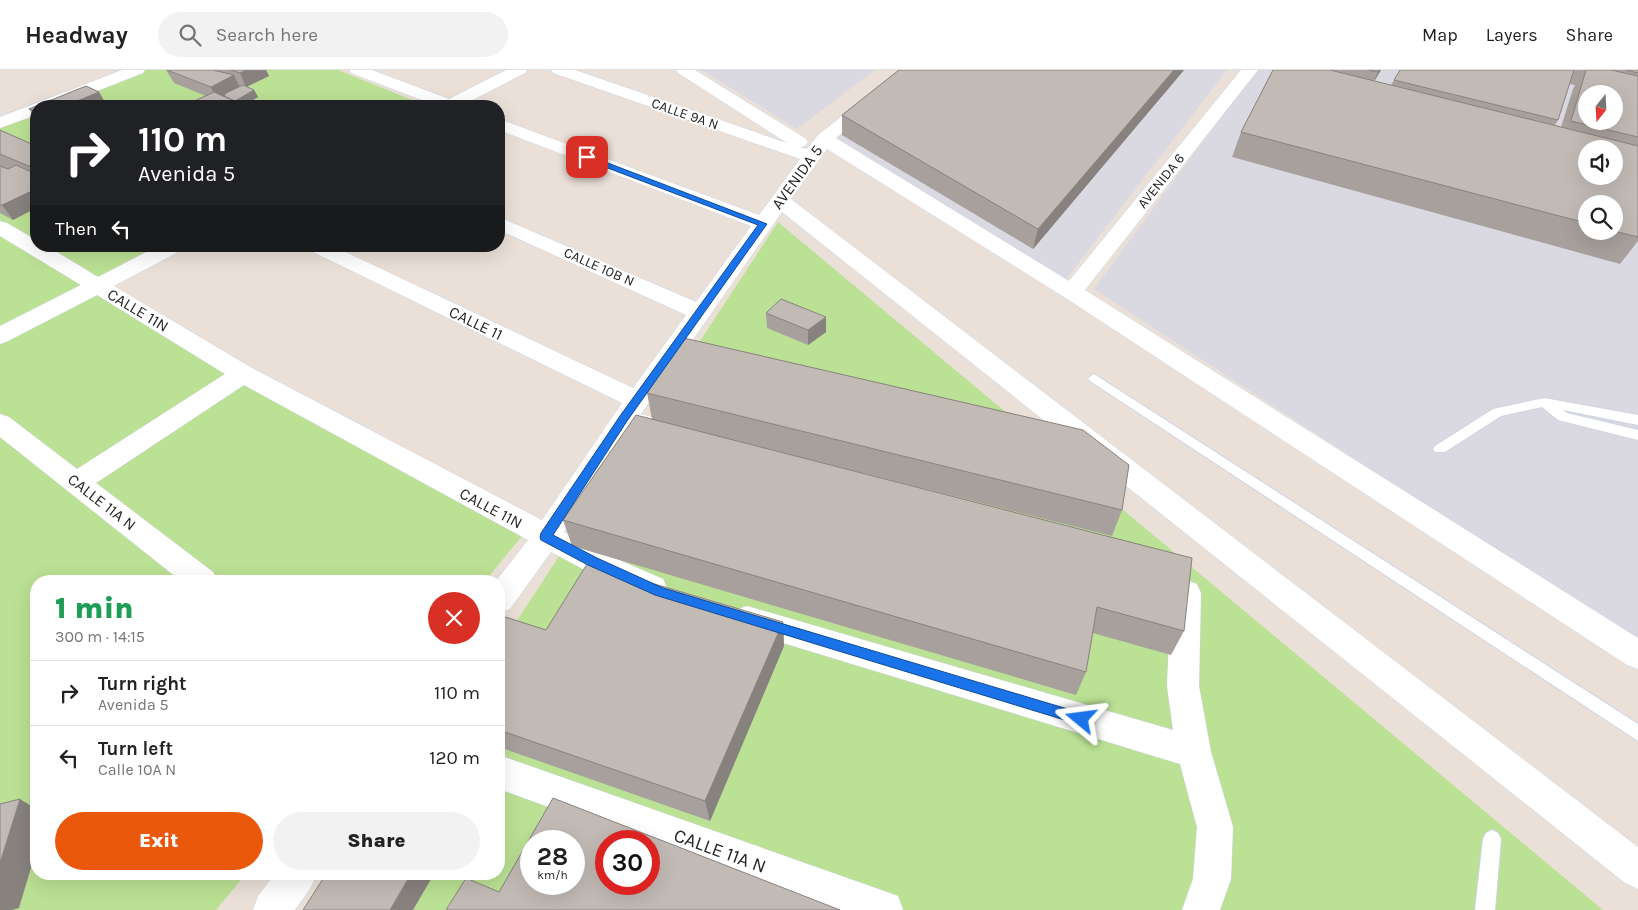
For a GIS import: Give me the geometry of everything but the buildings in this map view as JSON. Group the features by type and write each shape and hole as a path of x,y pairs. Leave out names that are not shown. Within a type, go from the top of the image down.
{"street":[{"path":"60,100 137,70"},
{"path":"357,70 434,100"},
{"path":"461,100 518,70"},
{"name":"CALLE 9A N","path":"559,70 817,149"},
{"path":"684,70 817,149 1072,292 1638,655"},
{"name":"AVENIDA 5","path":"505,592 546,537 630,409 817,149 911,70"},
{"name":"AVENIDA 6","path":"1072,292 1250,70"},
{"path":"0,123 30,111"},
{"path":"505,126 763,224"},
{"path":"780,200 1638,870"},
{"name":"CALLE 10B N","path":"505,226 700,312"},
{"name":"CALLE 11N","path":"0,227 30,245"},
{"name":"CALLE 11N","path":"42,252 243,374 546,537 659,592 678,598"},
{"path":"0,336 163,252"},
{"name":"CALLE 11","path":"328,252 630,409 691,437"},
{"path":"77,482 243,374"},
{"name":"CALLE 11A N","path":"0,424 194,575"},
{"path":"1174,573 1182,582 1186,592 1184,686 1194,752 1215,827 1212,879 1201,910"},
{"path":"716,609 1194,752"},
{"name":"CALLE 11A N","path":"505,774 884,910"},
{"path":"272,910 294,880"}],"lane":[{"path":"1094,378 1638,733"},
{"path":"1544,402 1563,417 1638,435"},
{"path":"1440,449 1497,412 1544,402 1638,420"},
{"path":"1484,910 1492,839"}],"shaded area":[{"path":"702,70 875,70 797,129"},
{"path":"918,70 1227,70 1064,282 826,142"},
{"path":"1255,70 1638,70 1638,644 1094,289"}],"green space":[{"path":"133,70 338,70 412,100 56,100"},
{"path":"30,110 30,252 149,252 99,278 527,530 490,575 30,575 30,880 241,880 216,910 0,910 0,122"},
{"path":"778,222 1603,910 330,910 348,880 505,880 505,639"}],"route":[{"path":"587,157 763,224 624,418 546,537 659,592 1081,719"}]}
